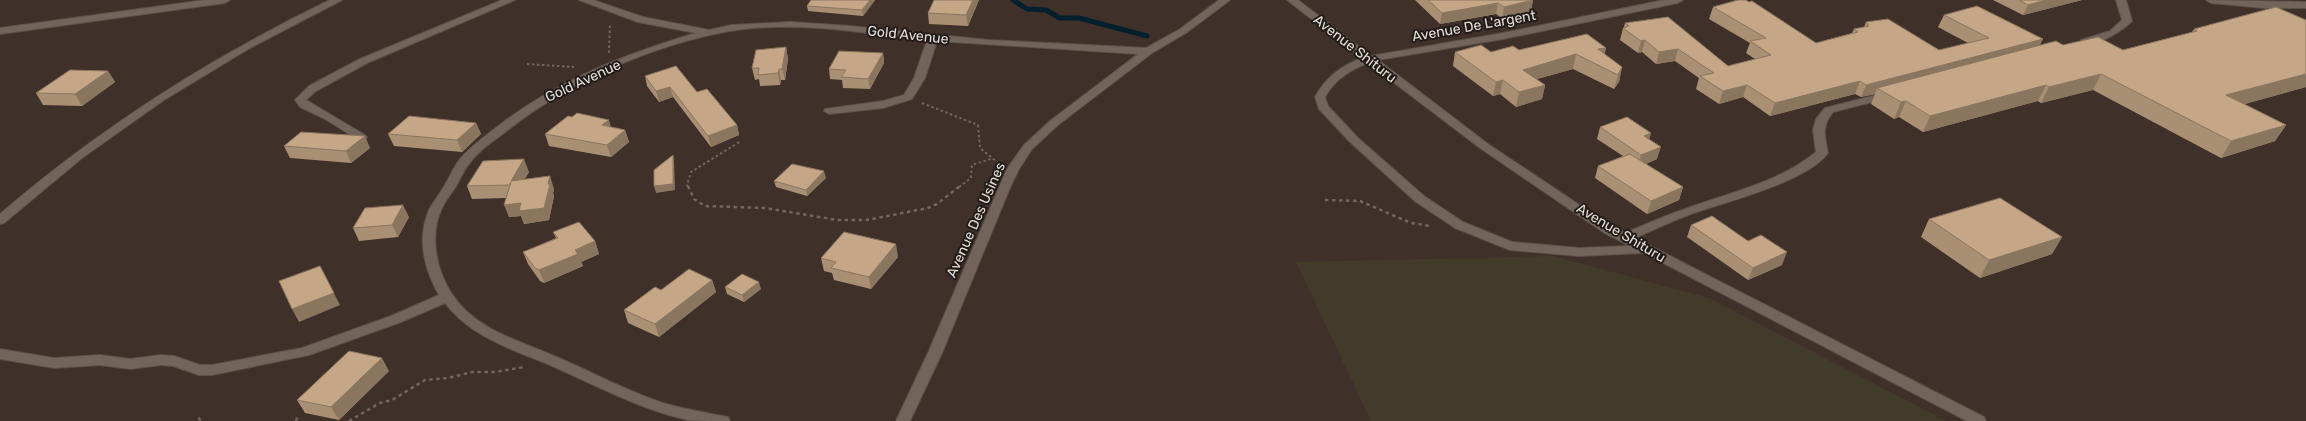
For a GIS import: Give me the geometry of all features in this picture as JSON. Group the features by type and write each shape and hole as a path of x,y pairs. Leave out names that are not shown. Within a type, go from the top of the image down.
{"street":[{"path":"0,31 225,0"},
{"path":"0,220 35,188 126,119 251,44 337,0"},
{"path":"361,137 329,117 304,104 300,100 303,95 330,79 376,56 510,0"},
{"path":"584,0 641,20 708,32"},
{"name":"Avenue Des Usines","path":"903,421 935,353 1013,169 1028,147 1054,123 1148,51 1183,31 1225,0"},
{"name":"Avenue Shituru","path":"1292,0 1484,146 1625,238 1979,421"},
{"name":"Avenue De L'argent","path":"1644,249 1579,252 1510,246 1459,225 1420,199 1354,140 1323,108 1320,97 1326,85 1352,65 1369,59 1503,36 1678,0"},
{"path":"2070,46 2113,33 2127,21 2121,0"},
{"path":"2211,0 2264,5 2306,5"},
{"name":"Gold Avenue","path":"723,421 675,411 635,398 550,359 499,341 473,325 447,297 433,270 428,251 429,232 434,212 464,163 507,124 558,90 632,59 708,32 768,25 844,28 1023,46 1148,51"},
{"path":"829,111 884,103 907,97 913,89 933,38"},
{"path":"1625,238 1672,217 1785,176 1814,162 1822,153 1818,130 1822,119 1829,110 1901,91"},
{"path":"0,354 41,362 64,363 100,360 130,364 162,360 174,362 199,370 212,370 304,352 396,319 447,297"}],"path":[{"path":"597,5 596,10 610,24 611,32 607,44 610,57"},
{"path":"527,64 574,67"},
{"path":"741,141 691,172 686,185 694,199 705,206 765,208 837,220 867,220 928,208 937,204 971,178 972,165 991,159 980,148 978,125 907,97"},
{"path":"1325,200 1360,201 1392,217 1424,226 1459,225"},
{"path":"349,421 380,403 392,400 425,380 448,378 472,372 495,372 541,364 550,359"},
{"path":"296,421 298,415"},
{"path":"198,418 202,421"}],"shaded area":[{"path":"1553,256 1709,298 1946,421 1371,421 1296,262"}],"building":[{"path":"811,0 870,0 862,10 807,6"},
{"path":"934,0 973,0 966,15 928,13"},
{"path":"1428,0 1533,0 1504,7 1498,3 1442,13"},
{"path":"1738,0 1746,0 1749,2 1752,1 1816,43 1858,32 1854,29 1869,26 1866,22 1888,19 1939,50 1989,38 1944,15 1977,6 2043,39 1866,85 1860,81 1775,103 1747,85 1723,91 1700,76 1714,73 1678,49 1659,52 1645,40 1641,41 1623,28 1629,26 1625,23 1668,17 1728,66 1771,55 1750,41 1766,38 1713,7"},
{"path":"2019,0 2046,0 2028,5"},
{"path":"2276,7 2306,20 2306,74 2226,95 2286,125 2231,141 2101,74 2049,87 2046,85 1930,116 1906,101 1901,102 1877,88 2056,41 2063,45 2098,37 2123,50 2197,31 2194,29"},
{"path":"1587,34 1606,48 1598,49 1622,67 1618,75 1576,54 1523,70 1545,85 1519,92 1503,80 1496,82 1455,52 1481,45 1491,52 1513,46 1519,50"},
{"path":"786,47 782,69 779,69 778,73 758,75 759,68 752,68 756,50"},
{"path":"839,51 883,53 868,79 841,77 846,70 829,69"},
{"path":"676,66 697,92 707,89 737,125 708,136 670,87 656,91 645,76"},
{"path":"70,70 108,71 75,94 36,93"},
{"path":"577,113 609,120 602,125 625,130 607,145 545,134 568,116 572,117"},
{"path":"409,116 476,123 457,140 388,134"},
{"path":"1627,117 1651,133 1644,136 1661,147 1641,155 1600,127"},
{"path":"301,132 365,136 346,151 284,146"},
{"path":"1630,154 1683,187 1651,201 1598,166"},
{"path":"673,155 673,184 654,186 654,170"},
{"path":"524,159 511,181 550,176 548,184 550,184 544,208 519,211 521,203 504,205 511,182 509,185 467,186 483,161"},
{"path":"792,164 824,171 806,190 774,181"},
{"path":"2000,198 2062,237 1989,260 1929,219"},
{"path":"403,205 392,225 353,228 365,208"},
{"path":"1712,216 1748,241 1761,235 1787,252 1753,268 1691,225"},
{"path":"579,222 595,241 575,250 578,254 539,270 535,268 523,252 558,238 553,232"},
{"path":"844,232 896,244 869,277 831,268 836,262 821,258"},
{"path":"320,266 334,293 292,309 279,281"},
{"path":"689,269 712,280 655,324 624,310 655,287 661,290"},
{"path":"742,274 759,282 742,295 725,287"},
{"path":"349,351 382,358 331,407 297,400"}],"waterway":[{"path":"1013,0 1027,9 1046,10 1060,18 1079,18 1147,36"}]}
